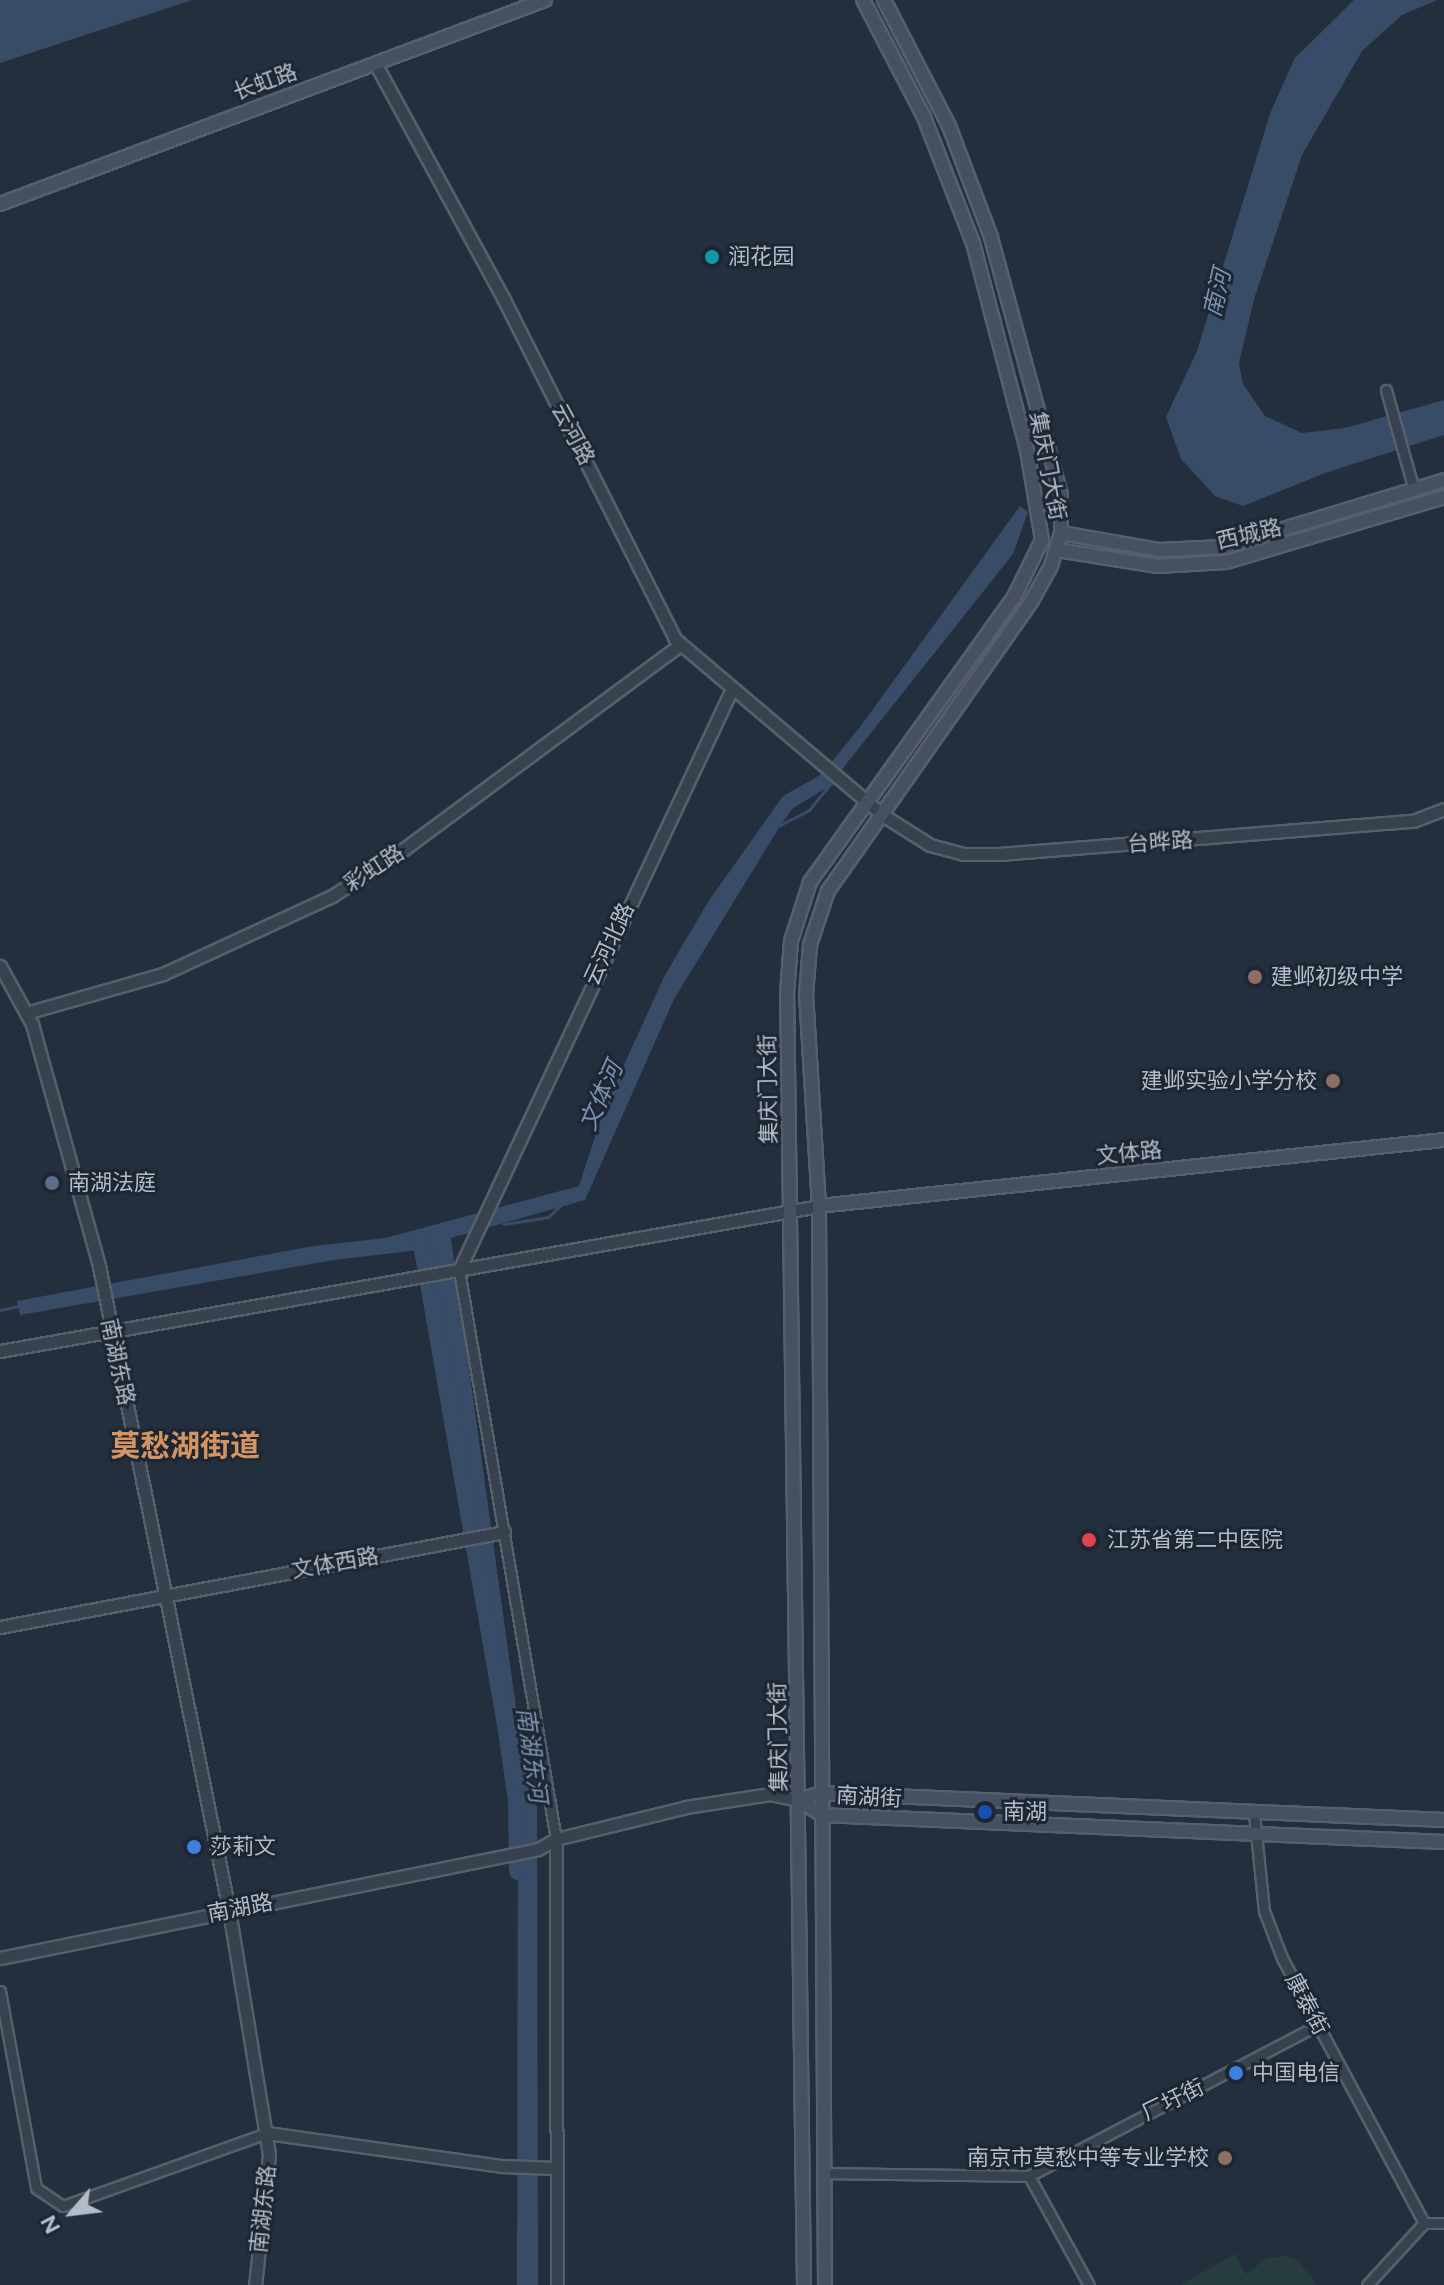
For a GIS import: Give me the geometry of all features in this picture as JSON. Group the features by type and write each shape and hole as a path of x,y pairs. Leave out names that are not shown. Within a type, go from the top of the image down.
{"main road":[{"name":"长虹路","path":"0,204 545,0"},
{"name":"集庆门大街","path":"804,2285 790,1212 791,941 810,882 869,805 1031,572 1042,540 1027,450 988,294 954,188 863,0"},
{"name":"集庆门大街","path":"825,2285 819,1206 806,995 810,945 828,891 884,816 1031,602 1057,550 1061,533 1061,495 977,197 949,126 884,0"},
{"name":"西城路","path":"1061,533 1159,550 1224,547 1444,480"},
{"name":"西城路","path":"1057,550 1158,566 1226,562 1444,497"},
{"name":"文体路","path":"819,1206 1444,1140"},
{"name":"南湖街","path":"799,1800 822,1793 1444,1820"},
{"name":"南湖街","path":"799,1800 822,1815 1444,1842"}],"street":[{"name":"云河路","path":"375,63 503,298 680,645 848,788"},
{"path":"1386,390 1414,490"},
{"name":"彩虹路","path":"26,1013 163,974 332,896 404,849 680,645"},
{"name":"云河北路","path":"456,1271 731,691"},
{"name":"台晔路","path":"848,788 884,816 930,845 963,854 999,854 1413,821 1444,809"},
{"name":"南湖东路","path":"0,966 26,1013 99,1266 229,1910 269,2155 255,2285"},
{"path":"0,1351 819,1206"},
{"path":"456,1271 556,1839 557,2285"},
{"name":"文体西路","path":"0,1627 166,1593 504,1532"},
{"path":"556,1839 742,1798 770,1794 799,1800"},
{"name":"康泰街","path":"1254,1813 1264,1911 1318,2025 1424,2223"},
{"name":"南湖路","path":"0,1958 538,1849 556,1839"},
{"path":"0,1991 36,2188 63,2206 267,2133 501,2166 556,2168"},
{"name":"厂圩街","path":"825,2173 1029,2176 1318,2025"},
{"path":"1029,2176 1089,2285"},
{"path":"1367,2285 1424,2223 1444,2223"}],"green space":[{"path":"1235,2254 1246,2274 1267,2258 1286,2256 1298,2261 1318,2285 1180,2285"}],"water":[{"path":"0,0 192,0 0,63"},
{"name":"南河","path":"1354,0 1437,0 1402,15 1362,51 1302,155 1254,299 1239,363 1243,384 1265,416 1302,433 1345,428 1444,400 1444,435 1325,473 1243,506 1215,496 1181,459 1166,417 1197,351 1271,111 1295,58"},
{"path":"1020,506 1028,512 1013,554 828,787 793,808 782,823 674,999 585,1200 451,1238 523,1758 537,1808 538,2285 517,2285 518,1781 427,1249 334,1260 20,1315 17,1301 314,1246 385,1238 579,1186 604,1109 664,977 708,902 783,796 822,774 863,723"}],"waterway":[{"name":"文体河","path":"778,826 809,810 835,778"},
{"name":"文体河","path":"504,1224 548,1217 560,1206"},
{"name":"南湖东河","path":"421,1238 507,1731 517,1800 518,1871"},
{"name":"文体河","path":"0,1310 19,1306"}],"place":[{"name":"润花园","path":"712,257"},
{"name":"建邺初级中学","path":"1255,977"},
{"name":"建邺实验小学分校","path":"1333,1081"},
{"name":"南湖法庭","path":"52,1183"},
{"name":"江苏省第二中医院","path":"1089,1540"},
{"name":"南湖","path":"985,1812"},
{"name":"莎莉文","path":"194,1847"},
{"name":"中国电信","path":"1236,2073"},
{"name":"南京市莫愁中等专业学校","path":"1225,2158"}],"district":[{"name":"莫愁湖街道","path":"185,1446"}]}
